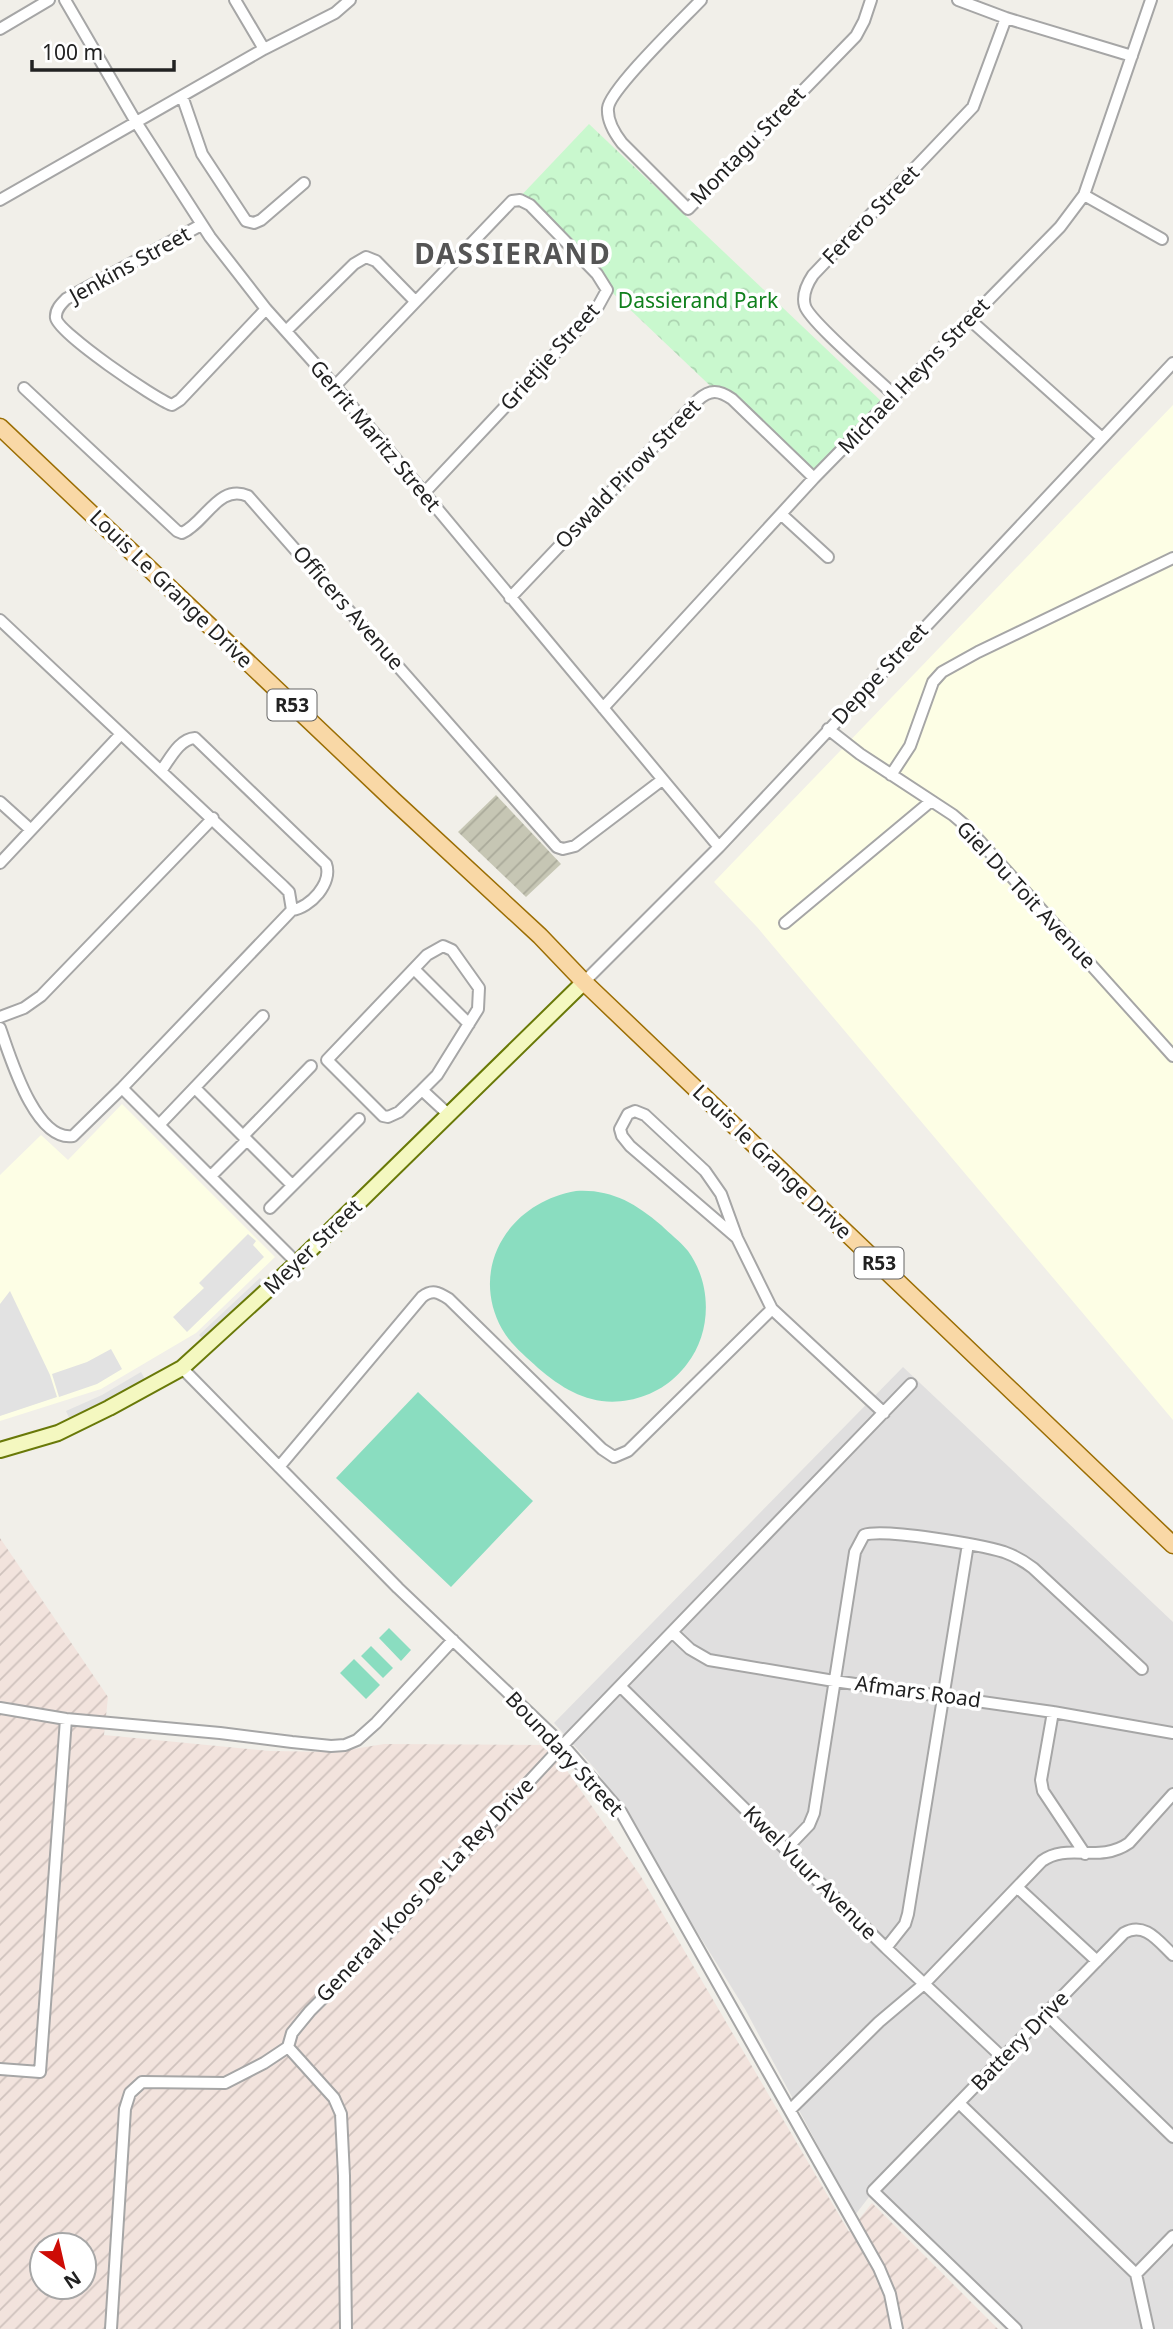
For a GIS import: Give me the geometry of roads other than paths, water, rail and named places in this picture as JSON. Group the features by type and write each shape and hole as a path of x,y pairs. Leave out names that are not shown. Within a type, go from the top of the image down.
{"main road":[{"name":"Louis Le Grange Drive","path":"0,427 540,936 584,982"},
{"name":"Louis le Grange Drive","path":"584,982 1173,1545"}],"street":[{"path":"0,29 49,0"},
{"name":"Gerrit Maritz Street","path":"65,0 136,122 201,225 266,309 335,386 719,847"},
{"path":"234,0 264,49"},
{"path":"0,200 264,49 335,13 350,0"},
{"name":"Montagu Street","path":"701,0 626,80 612,97 608,107 617,137 688,209 856,36 871,0"},
{"path":"958,0 1006,18 1132,56"},
{"name":"Michael Heyns Street","path":"603,708 814,478 1060,227 1084,195 1151,0"},
{"name":"Ferero Street","path":"895,396 806,310 804,297 813,275 974,107 1006,18"},
{"path":"182,96 202,154 246,221 254,223 261,220 304,183"},
{"path":"1084,195 1162,239"},
{"name":"Grietjie Street","path":"335,386 509,203 515,200 524,201 536,210 597,274 607,290 596,310 424,493"},
{"name":"Jenkins Street","path":"201,225 66,299 57,312 56,320 60,326 99,357 172,405 180,400 266,309"},
{"path":"286,331 354,264 366,257 376,261 415,301"},
{"path":"969,319 1102,438"},
{"name":"Deppe Street","path":"584,982 719,847 1173,363"},
{"name":"Officers Avenue","path":"24,388 180,532 190,528 226,494 242,493 248,496 557,847 563,849 575,846 662,780"},
{"name":"Oswald Pirow Street","path":"510,598 698,400 709,393 718,391 732,399 814,478"},
{"path":"781,514 828,557"},
{"path":"891,775 910,746 933,681 942,672 1173,558"},
{"path":"0,620 289,892 292,910"},
{"name":"Giel Du Toit Avenue","path":"828,729 967,827 1173,1056"},
{"path":"0,863 121,734"},
{"path":"0,1028 22,1088 36,1112 61,1136 74,1136 292,910 306,905 325,885 328,874 326,864 195,738 186,740 179,746 161,771"},
{"path":"0,802 31,830"},
{"path":"785,923 930,802"},
{"path":"0,1017 24,1008 41,996 213,818"},
{"path":"443,946 452,950 479,988 478,1009 469,1024 437,1075 399,1112 388,1117 383,1116 327,1060 437,947 443,946"},
{"path":"414,969 469,1024"},
{"name":"Meyer Street","path":"0,1450 58,1433 182,1368 297,1263 584,982"},
{"path":"159,1125 263,1016"},
{"path":"211,1176 311,1066"},
{"path":"122,1088 297,1263"},
{"path":"195,1088 292,1185"},
{"path":"422,1090 449,1115"},
{"path":"737,1238 630,1146 620,1129 628,1114 635,1111 645,1115 705,1171 721,1194 737,1238 772,1309 884,1413"},
{"path":"270,1208 359,1119"},
{"path":"279,1468 428,1292 439,1293 449,1299 602,1449 614,1457 628,1451 772,1309"},
{"name":"Boundary Street","path":"182,1368 279,1468 563,1745 627,1821 880,2268 890,2294 897,2329"},
{"name":"Generaal Koos De La Rey Drive","path":"289,2047 292,2033 310,2011 397,1924 563,1745 911,1384"},
{"path":"786,1849 809,1825 814,1812 856,1547 861,1537 867,1534 898,1535 968,1544 1013,1555 1033,1568 1142,1670"},
{"path":"886,1948 905,1924 908,1914 968,1544"},
{"name":"Afmars Road","path":"672,1632 690,1649 709,1660 1173,1733"},
{"path":"0,1708 66,1719 208,1731 318,1745 345,1745 357,1740 376,1723 453,1640"},
{"name":"Kwel Vuur Avenue","path":"620,1686 886,1948 1003,2058"},
{"path":"1053,1712 1042,1787 1044,1795 1085,1854"},
{"path":"0,2069 40,2072 66,1719"},
{"path":"791,2109 879,2022 924,1984 1049,1856 1061,1852 1113,1852 1122,1848 1173,1794"},
{"path":"1018,1888 1097,1961"},
{"name":"Battery Drive","path":"1016,2329 873,2190 1124,1933 1137,1928 1150,1933 1173,1955"},
{"path":"1046,2014 1173,2137"},
{"path":"111,2329 125,2109 130,2093 142,2082 225,2083 289,2047 292,2054 319,2079 334,2098 341,2114 346,2329"},
{"path":"959,2103 1136,2274 1148,2329"},
{"path":"1136,2274 1173,2236"}],"district":[{"name":"DASSIERAND","path":"513,254"}],"park label":[{"name":"Dassierand Park","path":"698,301"}]}
